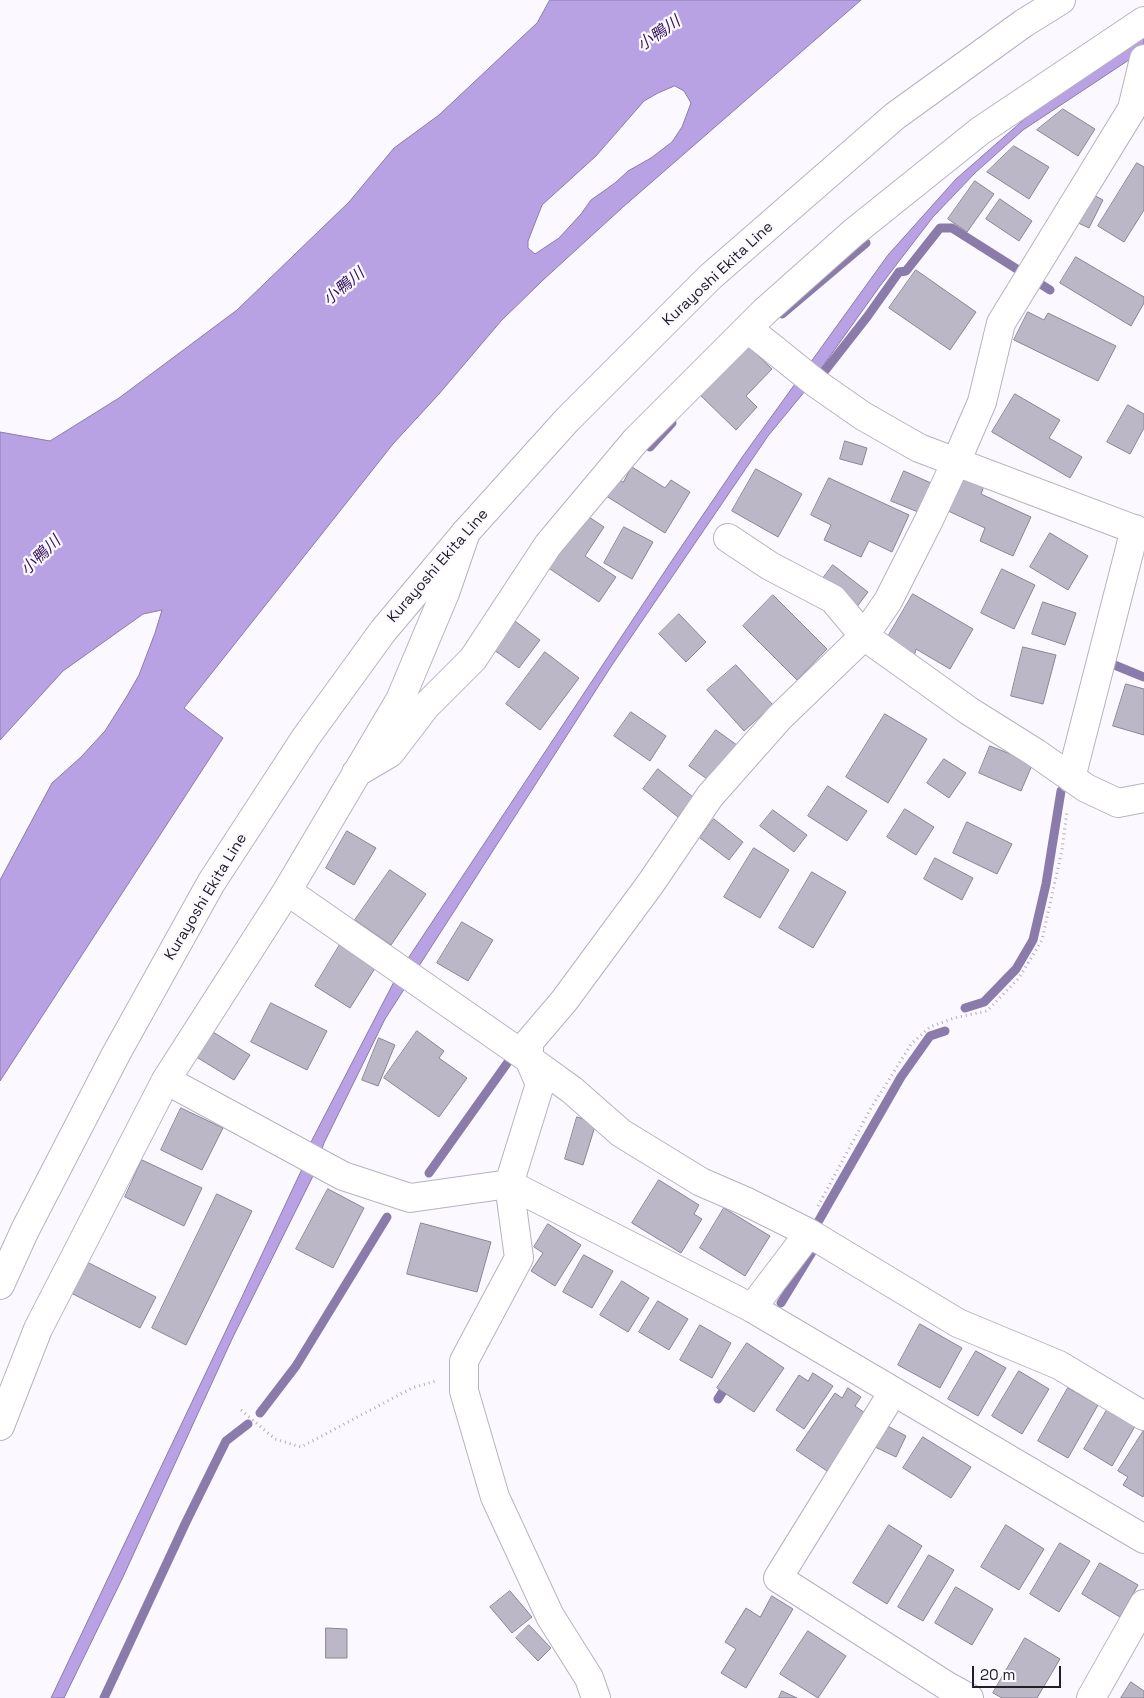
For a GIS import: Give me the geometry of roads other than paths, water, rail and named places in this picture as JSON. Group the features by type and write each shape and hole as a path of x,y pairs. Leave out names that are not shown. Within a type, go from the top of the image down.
{"street":[{"name":"Kurayoshi Ekita Line","path":"0,1285 25,1230 116,1054 211,883 306,736 383,631 467,531 568,420 710,277 895,116 1024,23 1061,0"},
{"path":"356,773 390,753 426,706 474,659 554,538 636,440 764,312 854,232 980,131 1144,21"},
{"path":"596,1698 589,1678 550,1616 496,1497 464,1391 464,1361 519,1258 509,1184 540,1084 528,1059 530,1042 564,1001 645,891 710,796 778,718 864,636 888,600 956,462 982,402 1001,323 1132,109 1144,59"},
{"path":"756,335 817,384 863,416 919,448 1140,531 1071,778"},
{"path":"0,1426 38,1329 166,1080 286,890 400,700 445,593 467,531"},
{"path":"728,538 770,566 833,600 864,636 969,711 1036,753 1086,788 1118,803 1144,798"},
{"path":"286,890 572,1090 621,1132 693,1177 807,1232 958,1323 1059,1365 1144,1416"},
{"path":"166,1080 342,1176 410,1198 509,1184 752,1308 1144,1538"},
{"path":"752,1308 807,1232"},
{"path":"893,1392 778,1578 952,1694"},
{"path":"1090,1698 1144,1604"}],"water":[{"name":"小鴨川","path":"550,0 861,0 623,207 542,281 501,321 439,394 393,444 184,708 223,738 0,1081 0,880 52,783 81,757 105,731 127,696 139,675 162,610 143,614 63,671 0,740 0,432 50,441 119,398 237,310 349,202 394,148 439,115 537,23","holes":["675,86 684,91 691,103 682,127 672,142 651,158 628,171 591,200 559,238 535,254 528,248 528,241 542,205 596,156 644,101"]},
{"path":"1144,38 1144,50 1023,130 975,173 933,217 880,286 805,391 768,436 612,665 385,1019 324,1143 312,1178 232,1339 123,1577 64,1698 51,1698 302,1169 312,1140 399,972 743,456 888,255 956,179 1028,116"}],"waterway":[{"path":"820,377 899,272 906,271 940,228 952,228 1050,290"},
{"path":"782,314 866,243"},
{"path":"650,447 672,423"},
{"path":"1112,664 1144,677"},
{"path":"965,1008 984,1002 1016,969 1033,940 1046,884 1061,791"},
{"path":"818,1222 901,1077 930,1036 945,1031"},
{"path":"429,1173 513,1055"},
{"path":"260,1413 296,1366 387,1217"},
{"path":"781,1303 814,1249"},
{"path":"718,1399 728,1383"},
{"path":"104,1698 226,1441 248,1424"}]}
